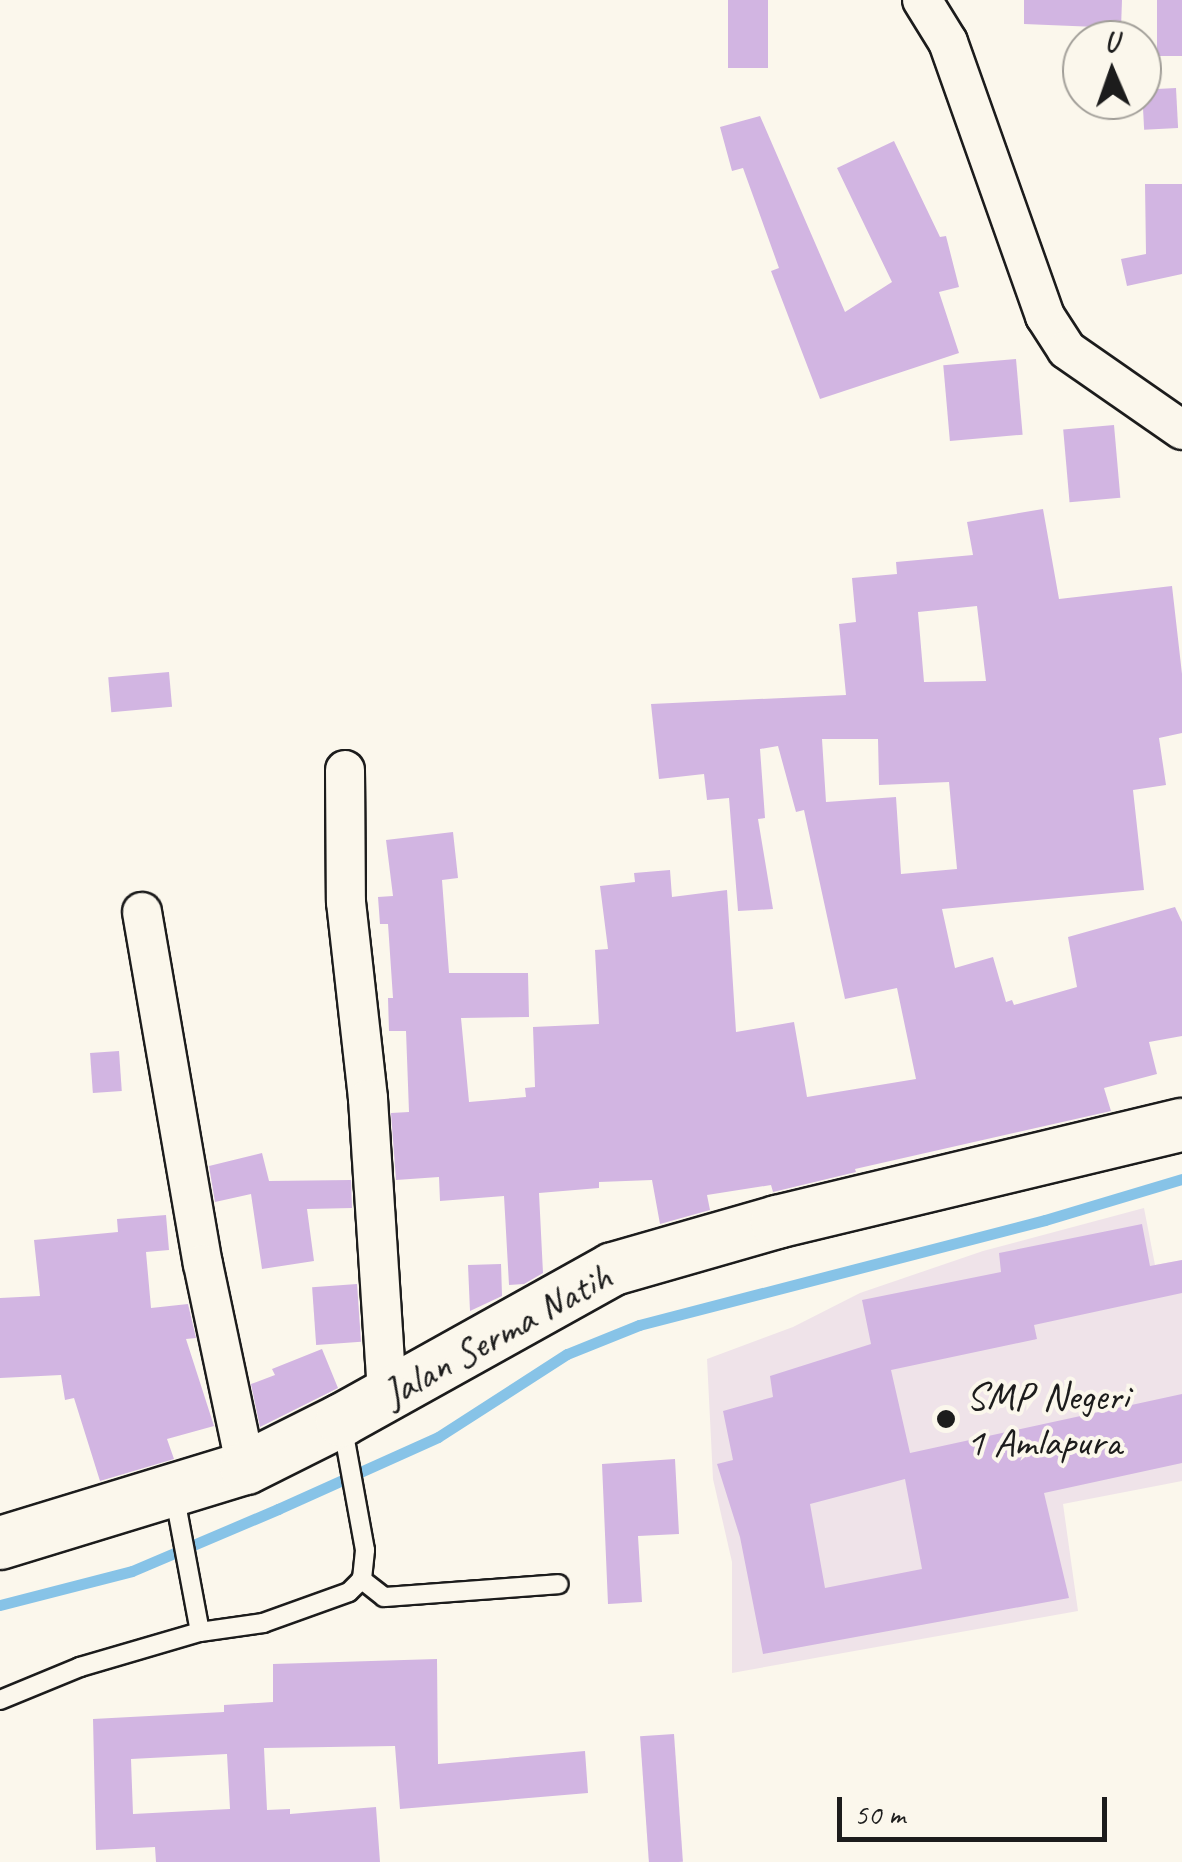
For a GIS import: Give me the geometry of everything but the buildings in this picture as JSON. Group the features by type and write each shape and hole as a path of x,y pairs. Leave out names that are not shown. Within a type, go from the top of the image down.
{"street":[{"path":"922,0 948,42 1045,316 1067,350 1182,430"},
{"path":"345,770 346,902 368,1099 387,1394"},
{"path":"142,912 213,1316 246,1468"},
{"name":"Jalan Serma Natih","path":"0,1542 179,1517 246,1468 347,1442 387,1394 613,1268 777,1222 1182,1125"}],"lane":[{"path":"0,1700 80,1667 200,1632 281,1616 349,1592 361,1578 365,1550 347,1442"},
{"path":"179,1517 200,1632"},
{"path":"361,1578 384,1597 558,1584"}],"shaded area":[{"name":"SMP Negeri 1 Amlapura","path":"1144,1208 1155,1265 1182,1260 1182,1481 1063,1504 1078,1611 732,1673 732,1562 713,1479 707,1359 793,1327 860,1293 983,1251"}],"waterway":[{"path":"0,1605 132,1571 278,1509 438,1437 567,1354 639,1325 1045,1220 1182,1179"}],"place":[{"name":"SMP Negeri 1 Amlapura","path":"946,1419"}]}
